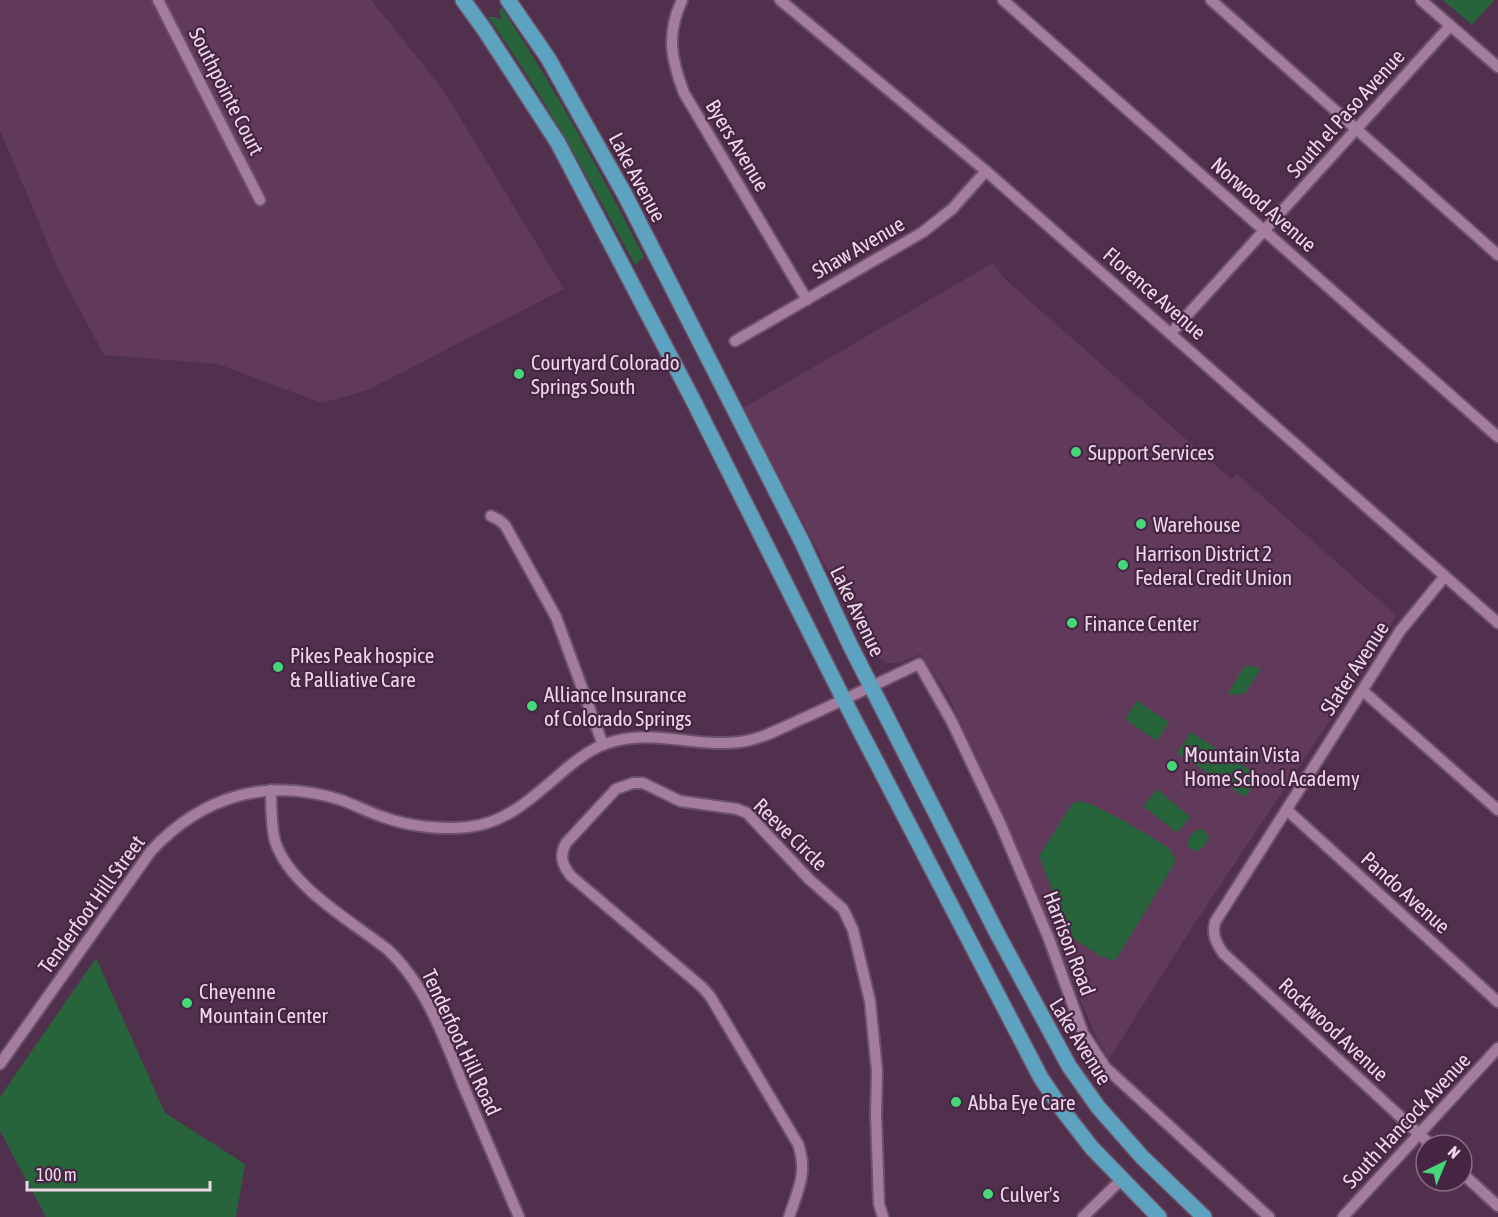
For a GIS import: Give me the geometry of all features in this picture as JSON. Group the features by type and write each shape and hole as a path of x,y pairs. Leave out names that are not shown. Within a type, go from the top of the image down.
{"main road":[{"path":"463,0 558,143 692,398 844,700 1041,1078 1092,1148 1159,1217"},
{"name":"Lake Avenue","path":"508,0 548,58 625,195 802,542 850,645 1003,946 1069,1066 1098,1107 1142,1157 1204,1217"}],"street":[{"name":"Southpointe Court","path":"158,0 261,200"},
{"name":"Byers Avenue","path":"682,0 674,22 671,50 673,64 684,93 807,300"},
{"name":"Florence Avenue","path":"780,0 986,171 1498,624"},
{"name":"Norwood Avenue","path":"1003,0 1498,437"},
{"path":"1211,0 1498,255"},
{"path":"1421,0 1498,67"},
{"name":"South el Paso Avenue","path":"1171,333 1450,26"},
{"name":"Shaw Avenue","path":"735,341 937,222 964,197 986,171"},
{"path":"491,516 505,525 556,616 603,745"},
{"name":"Slater Avenue","path":"1214,938 1215,922 1400,631 1445,576"},
{"name":"Tenderfoot Hill Street","path":"0,1064 151,851 163,838 186,821 216,803 252,792 291,790 332,798 397,822 444,828 482,825 509,814 579,759 603,745 634,736 703,742 740,742 758,738 919,664"},
{"name":"Harrison Road","path":"919,664 952,722 999,823 1049,939 1083,1033 1094,1052 1114,1075 1269,1217"},
{"path":"1363,691 1498,810"},
{"name":"Reeve Circle","path":"789,1217 803,1175 802,1154 798,1143 710,996 571,876 562,863 562,850 566,843 616,789 624,784 643,783 680,801 737,809 747,813 809,879 843,909 853,930 870,1001 877,1071 879,1204 883,1217"},
{"name":"Tenderfoot Hill Road","path":"271,790 275,839 283,860 308,889 398,959 418,985 519,1217"},
{"name":"Pando Avenue","path":"1287,810 1498,1002"},
{"name":"Rockwood Avenue","path":"1214,938 1223,953 1418,1133"},
{"name":"South Hancock Avenue","path":"1420,1133 1498,1048"},
{"name":"South Hancock Avenue","path":"1343,1217 1414,1139"},
{"path":"1083,1217 1122,1179"},
{"path":"1474,1184 1498,1206"}],"shaded area":[{"path":"0,0 371,0 442,88 564,289 368,390 322,403 218,364 104,355 60,273 0,130"},
{"path":"993,263 1005,279 1231,479 1237,474 1396,615 1372,657 1186,937 1109,1059 1095,1035 999,804 947,694 921,654 899,663 887,663 875,655 863,637 743,408"}],"green space":[{"path":"1443,0 1494,0 1472,25"},
{"path":"501,7 558,99 644,257 635,265 565,138 488,17 500,20 502,18 499,13"},
{"path":"1251,666 1261,669 1245,693 1232,695 1228,693 1244,667"},
{"path":"1137,701 1169,722 1157,741 1125,719"},
{"path":"1191,732 1259,776 1245,797 1177,753"},
{"path":"1157,789 1190,817 1177,833 1143,806"},
{"path":"1080,801 1091,804 1128,823 1169,848 1176,861 1115,961 1100,956 1070,936 1039,856 1072,804"},
{"path":"1201,828 1209,836 1204,846 1195,852 1188,846 1189,840 1193,833"},
{"path":"96,958 165,1113 245,1164 236,1217 46,1217 0,1131 0,1097"}],"place":[{"name":"Courtyard Colorado Springs South","path":"519,374"},
{"name":"Support Services","path":"1076,452"},
{"name":"Warehouse","path":"1141,524"},
{"name":"Harrison District 2 Federal Credit Union","path":"1123,565"},
{"name":"Finance Center","path":"1072,623"},
{"name":"Pikes Peak hospice & Palliative Care","path":"278,667"},
{"name":"Alliance Insurance of Colorado Springs","path":"532,706"},
{"name":"Mountain Vista Home School Academy","path":"1172,766"},
{"name":"Cheyenne Mountain Center","path":"187,1003"},
{"name":"Abba Eye Care","path":"956,1102"},
{"name":"Culver's","path":"988,1194"}]}
